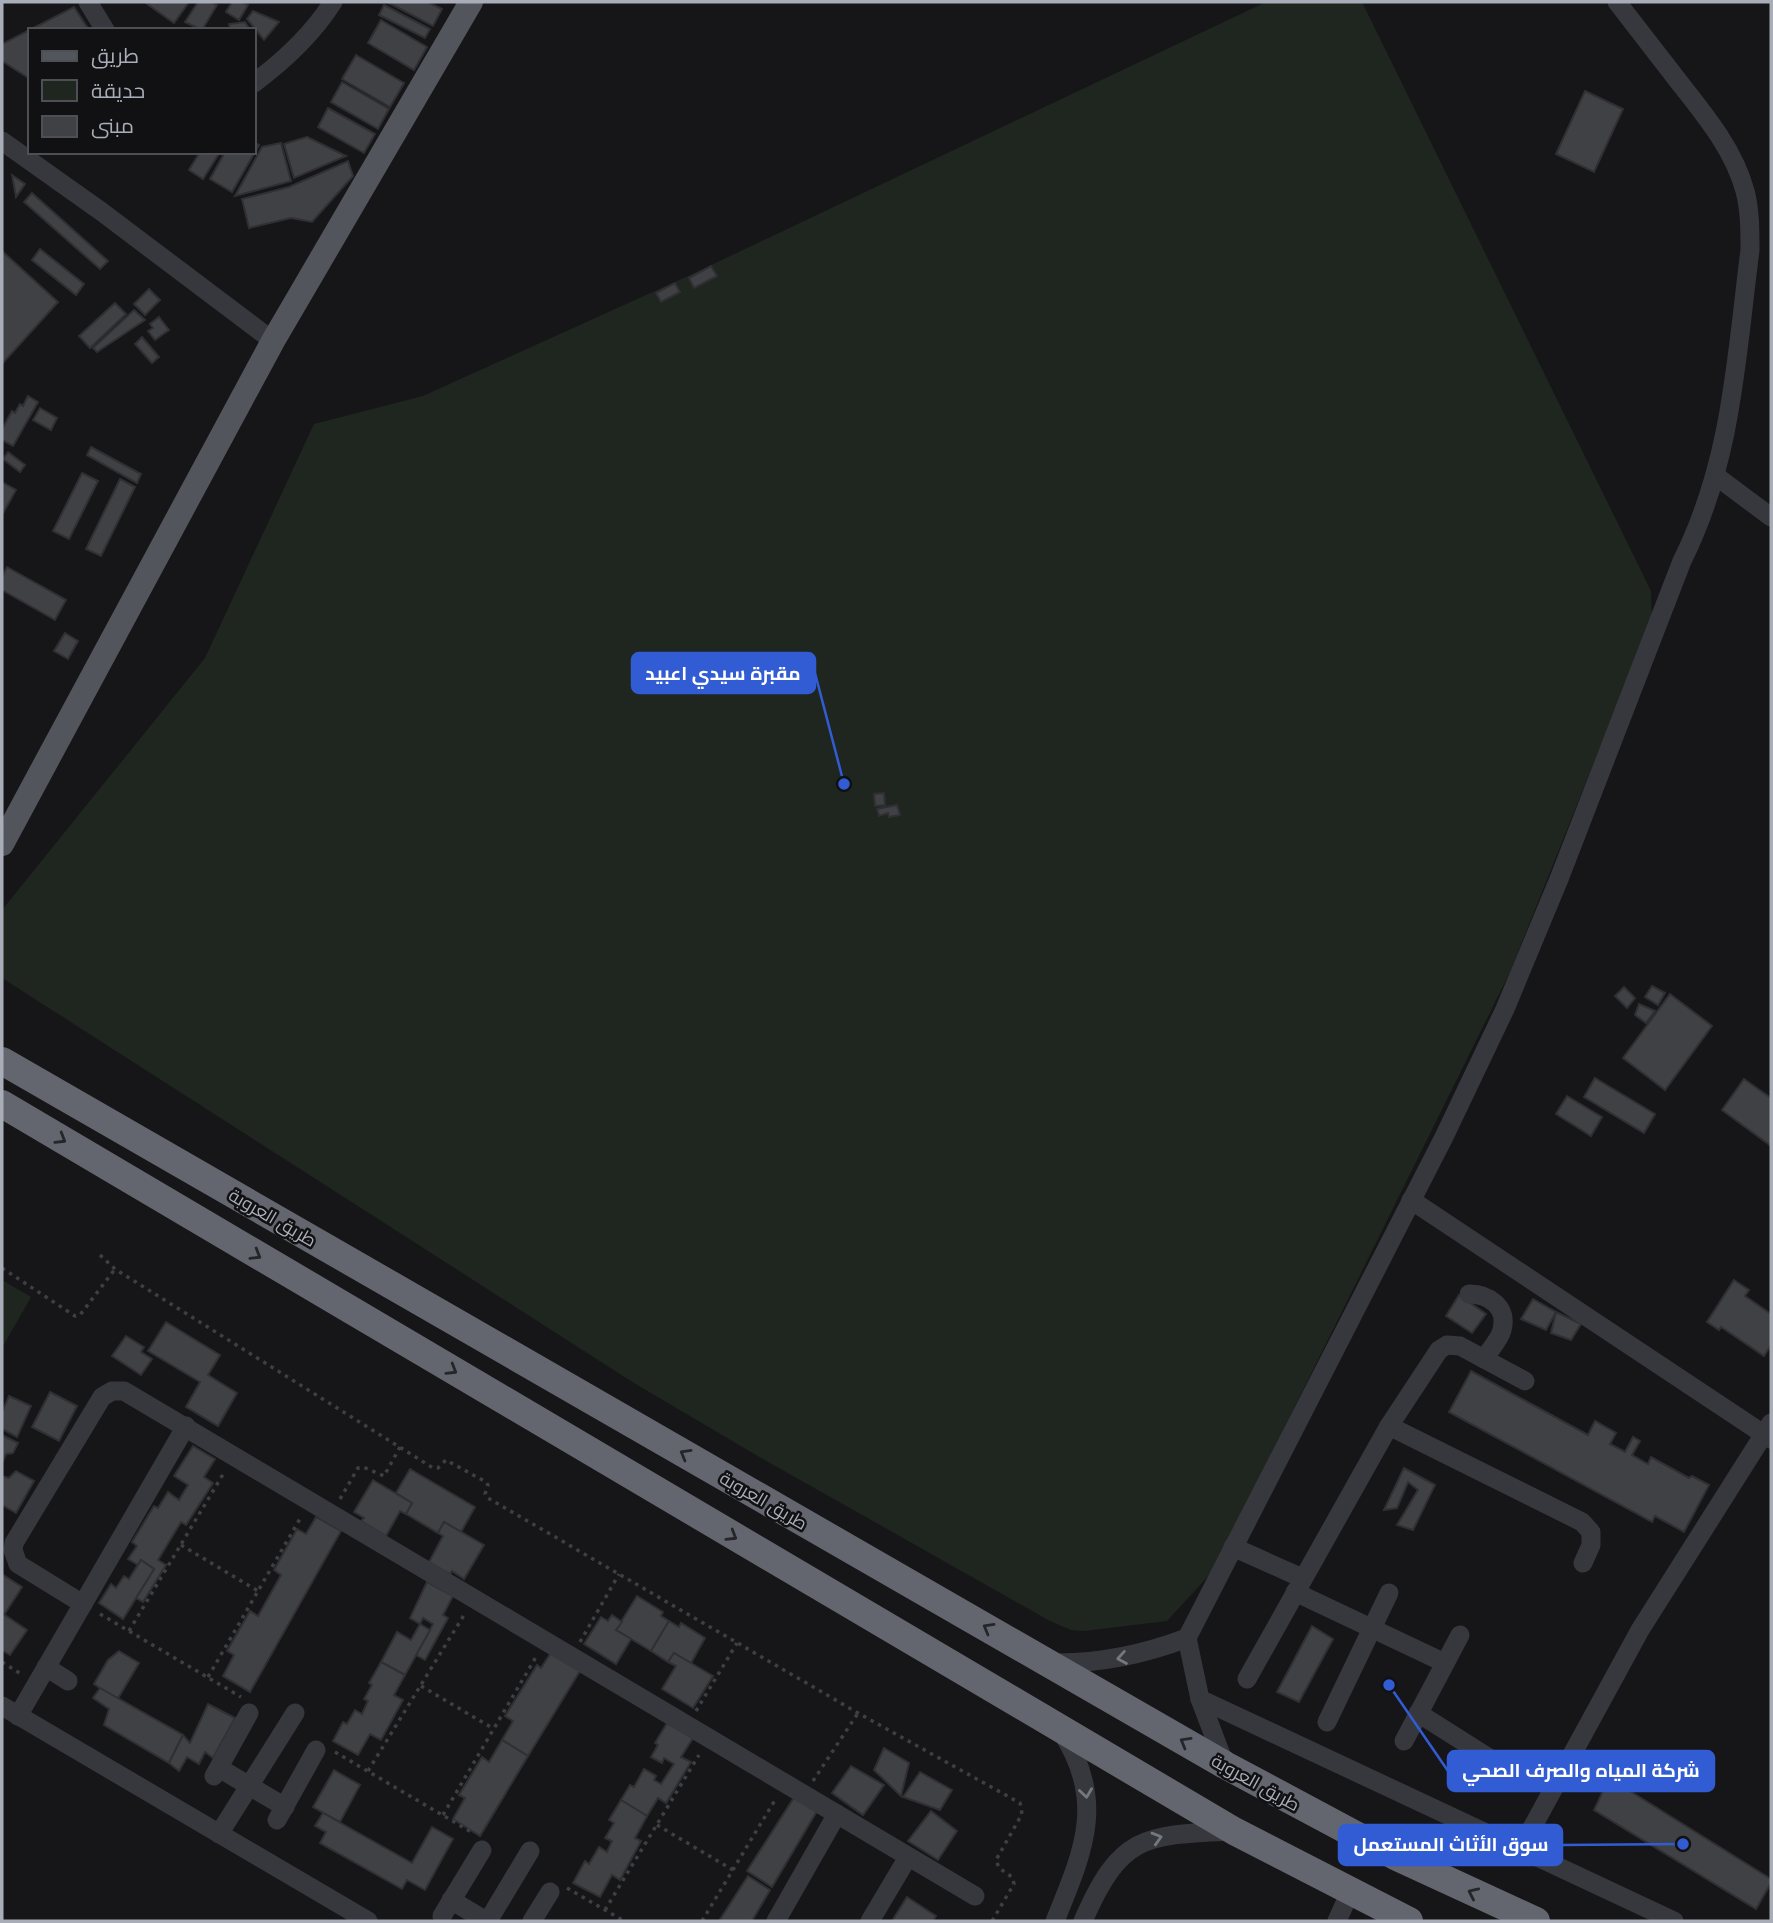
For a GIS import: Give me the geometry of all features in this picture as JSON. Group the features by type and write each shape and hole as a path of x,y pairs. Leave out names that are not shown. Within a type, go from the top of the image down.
{"highway":[{"name":"طريق العروبة","path":"2,1061 1225,1765 1395,1856 1536,1921"},
{"path":"7,1110 1234,1831 1409,1921"}],"main road":[{"path":"2,844 273,341 471,2"}],"street":[{"path":"88,2 104,28"},
{"path":"256,81 289,55 320,22 333,2"},
{"path":"1225,1765 1199,1699 1187,1639 1475,1073 1532,944 1682,561 1706,508 1716,476 1729,417 1750,250 1745,192 1737,169 1704,114 1617,2"},
{"path":"2,141 102,212 273,341"},
{"path":"1716,476 1771,517"},
{"path":"1411,1200 1769,1432 1640,1630 1521,1848"},
{"path":"1469,1294 1484,1294 1496,1302 1502,1317 1502,1331 1484,1359"},
{"path":"1247,1679 1389,1426 1439,1350 1447,1345 1460,1346 1525,1381"},
{"path":"83,1604 18,1564 13,1550 14,1543 106,1393 118,1389 186,1426 975,1896"},
{"path":"186,1426 46,1667 10,1711 368,1921"},
{"path":"1389,1426 1582,1522 1591,1532 1591,1545 1583,1563"},
{"path":"1233,1547 1371,1628 1445,1663"},
{"path":"1326,1722 1389,1593"},
{"path":"1404,1741 1460,1635"},
{"path":"1048,1663 1072,1664 1119,1659 1187,1639"},
{"path":"46,1667 68,1681"},
{"path":"1199,1699 1674,1921"},
{"path":"246,1706 216,1772 249,1786 281,1813 324,1750"},
{"path":"219,1834 295,1713"},
{"path":"1419,1713 1497,1763"},
{"path":"1055,1921 1083,1848 1088,1813 1087,1796 1078,1761 1061,1730"},
{"path":"776,1921 837,1814"},
{"path":"1083,1921 1101,1881 1114,1864 1136,1846 1162,1836 1234,1831"},
{"path":"479,1842 446,1908 487,1921 530,1851"},
{"path":"1083,1848 1114,1864"},
{"path":"870,1921 908,1857"},
{"path":"532,1921 558,1890"},
{"path":"1338,1921 1350,1892"}],"path":[{"path":"100,1255 115,1269 433,1468 438,1468 446,1460 486,1482 488,1487 485,1494 488,1497 858,1713 1016,1801 1022,1806 1022,1814 996,1860 999,1868 1014,1881 992,1921"},
{"path":"2,1268 75,1316 80,1315 115,1269"},
{"path":"332,1513 358,1468 363,1467 384,1476 400,1447"},
{"path":"129,1631 234,1455"},
{"path":"208,1677 311,1500"},
{"path":"181,1545 258,1591"},
{"path":"572,1656 619,1574"},
{"path":"368,1771 475,1598"},
{"path":"83,1604 208,1677 246,1706"},
{"path":"443,1815 546,1640"},
{"path":"687,1725 737,1643"},
{"path":"421,1686 494,1729"},
{"path":"804,1794 858,1713"},
{"path":"605,1910 710,1738"},
{"path":"324,1750 368,1771 443,1815 479,1842"},
{"path":"702,1921 785,1783"},
{"path":"657,1825 733,1870"},
{"path":"558,1890 624,1921"}],"green space":[{"path":"1266,2 1362,2 1651,591 1652,617 1510,972 1214,1570 1167,1621 1084,1631 1071,1630 1050,1621 756,1455 634,1383 2,978 2,910 205,658 314,424 423,396 688,276"},
{"path":"2,1280 31,1297 2,1348"}],"building":[{"path":"189,2 174,23 147,4"},
{"path":"198,2 217,5 203,28 185,22"},
{"path":"232,2 248,5 239,20 226,12"},
{"path":"387,2 428,2 442,9 433,26"},
{"path":"384,5 430,29 425,38 379,15"},
{"path":"74,7 88,28 33,28"},
{"path":"253,11 279,22 264,40 247,19"},
{"path":"381,20 427,47 414,70 368,43"},
{"path":"245,22 249,28 230,28 229,24"},
{"path":"28,31 28,78 2,61 2,44"},
{"path":"356,55 404,83 390,107 342,79"},
{"path":"342,82 389,109 378,129 331,102"},
{"path":"1585,91 1623,109 1594,172 1556,154"},
{"path":"328,108 375,134 364,153 318,127"},
{"path":"307,137 346,156 294,178 284,144"},
{"path":"281,143 291,181 235,196 262,147"},
{"path":"199,154 219,154 203,179 189,170"},
{"path":"224,154 254,154 232,192 210,179"},
{"path":"348,161 353,176 312,222 291,218 249,228 242,199 289,187"},
{"path":"12,175 25,184 16,197"},
{"path":"32,193 108,261 100,269 24,202"},
{"path":"40,249 84,284 76,295 32,260"},
{"path":"2,251 58,302 2,364"},
{"path":"711,266 717,276 694,288 689,278"},
{"path":"675,283 680,292 661,302 656,293"},
{"path":"149,289 160,300 145,315 134,304"},
{"path":"115,303 126,314 90,348 79,336"},
{"path":"134,310 145,320 97,352 93,348"},
{"path":"159,317 169,330 155,340 148,331 153,328 150,324"},
{"path":"142,337 159,357 152,363 135,344"},
{"path":"28,396 38,402 13,446 2,440 2,429 12,411 15,413 20,404 23,406"},
{"path":"40,408 57,418 51,430 33,420"},
{"path":"91,447 141,474 137,483 87,455"},
{"path":"8,452 25,465 20,472 3,459"},
{"path":"82,473 98,481 69,539 53,531"},
{"path":"120,479 135,487 101,556 86,549"},
{"path":"2,482 16,490 2,515"},
{"path":"7,567 66,600 55,620 2,590 2,577"},
{"path":"65,633 78,641 68,659 54,651"},
{"path":"884,793 885,805 875,806 874,794"},
{"path":"897,805 900,815 889,817 888,813 879,816 877,809"},
{"path":"1652,986 1665,993 1658,1005 1645,997"},
{"path":"1624,987 1635,998 1627,1008 1615,996"},
{"path":"1670,994 1712,1026 1665,1090 1623,1058"},
{"path":"1639,1004 1655,1011 1646,1023 1635,1015"},
{"path":"1595,1078 1655,1114 1644,1133 1584,1097"},
{"path":"1744,1079 1771,1098 1771,1146 1722,1110"},
{"path":"1567,1096 1602,1117 1591,1136 1556,1114"},
{"path":"1734,1280 1749,1290 1745,1296 1771,1314 1771,1345 1764,1356 1721,1327 1719,1330 1707,1322"},
{"path":"1459,1295 1486,1314 1472,1333 1446,1316"},
{"path":"1533,1299 1556,1312 1546,1330 1521,1319"},
{"path":"1556,1312 1581,1324 1571,1340 1551,1333"},
{"path":"166,1322 220,1355 208,1375 237,1393 218,1426 186,1407 200,1382 148,1351"},
{"path":"126,1336 144,1347 141,1352 152,1359 141,1375 112,1356"},
{"path":"1471,1371 1588,1435 1595,1421 1616,1433 1610,1444 1625,1452 1633,1437 1640,1441 1632,1455 1648,1464 1651,1457 1689,1478 1692,1476 1709,1485 1684,1532 1655,1516 1652,1522 1449,1412"},
{"path":"50,1392 77,1406 59,1441 32,1427"},
{"path":"9,1396 31,1406 17,1437 2,1429 2,1412"},
{"path":"2,1435 18,1443 13,1453 6,1454 2,1463"},
{"path":"193,1446 215,1459 204,1477 213,1483 186,1525 181,1522 158,1560 166,1565 143,1602 136,1598 154,1569 141,1560 138,1565 128,1559 137,1546 132,1542 154,1506 158,1508 168,1492 179,1500 188,1485 174,1476"},
{"path":"1404,1468 1435,1485 1413,1530 1397,1525 1418,1490 1408,1482 1397,1508 1384,1510"},
{"path":"410,1469 475,1507 461,1532 444,1522 438,1533 406,1514 412,1503 396,1493"},
{"path":"16,1471 34,1481 16,1513 2,1505 2,1476 9,1478"},
{"path":"373,1480 412,1503 406,1514 400,1511 386,1536 361,1521 364,1518 354,1512"},
{"path":"316,1517 341,1531 250,1692 223,1676 234,1655 227,1651 250,1611 258,1616 281,1575 274,1570 297,1529 306,1534"},
{"path":"444,1522 484,1545 464,1579 429,1562 443,1536 438,1533"},
{"path":"141,1560 154,1569 123,1619 99,1603 111,1584 116,1588 124,1576 129,1579"},
{"path":"2,1574 22,1587 4,1615 2,1613"},
{"path":"427,1582 453,1596 443,1615 448,1618 425,1660 416,1655 433,1624 423,1618 420,1624 410,1618"},
{"path":"637,1596 663,1612 661,1616 669,1621 651,1651 616,1630"},
{"path":"2,1613 27,1630 10,1655 2,1652"},
{"path":"612,1615 622,1622 616,1630 631,1639 616,1664 584,1644 601,1617 608,1621"},
{"path":"669,1621 679,1627 681,1623 705,1638 691,1663 674,1653 668,1662 651,1651"},
{"path":"420,1624 430,1630 405,1675 381,1662 397,1632 411,1640"},
{"path":"1312,1626 1333,1639 1299,1702 1277,1692"},
{"path":"554,1648 583,1666 528,1756 502,1740 513,1721 505,1716 537,1665 541,1668"},
{"path":"119,1651 139,1663 117,1700 94,1684 108,1660"},
{"path":"674,1653 713,1676 693,1708 662,1689 676,1666 668,1662"},
{"path":"381,1662 405,1675 394,1695 403,1700 381,1740 370,1734 358,1755 333,1741 343,1722 347,1724 355,1710 362,1714 368,1701 364,1699 372,1685 369,1683"},
{"path":"100,1688 183,1735 169,1763 104,1725 109,1709 93,1698"},
{"path":"208,1704 235,1718 213,1758 205,1752 199,1764 187,1757 179,1771 169,1763 183,1735 190,1743"},
{"path":"667,1723 693,1738 681,1757 691,1762 666,1803 658,1798 647,1816 621,1800 630,1785 634,1787 644,1769 656,1776 654,1780 661,1784 674,1764 664,1758 662,1763 651,1757 658,1745 655,1743"},
{"path":"502,1740 528,1756 480,1836 453,1819 465,1798 459,1795 482,1757 489,1762"},
{"path":"884,1748 909,1763 901,1796 874,1770"},
{"path":"851,1766 884,1785 863,1815 832,1793"},
{"path":"334,1770 360,1785 340,1822 313,1807"},
{"path":"920,1772 952,1790 940,1810 903,1797"},
{"path":"1609,1778 1771,1879 1756,1909 1594,1810"},
{"path":"795,1796 817,1811 772,1887 747,1871"},
{"path":"621,1800 647,1816 635,1838 641,1841 620,1880 612,1875 600,1897 573,1883 585,1861 589,1864 599,1847 607,1852 612,1841 605,1838 614,1823 609,1820"},
{"path":"931,1811 957,1831 938,1860 908,1841"},
{"path":"323,1813 412,1863 432,1827 453,1839 425,1890 407,1880 402,1889 320,1843 326,1832 315,1826"},
{"path":"748,1876 770,1890 752,1921 719,1921"},
{"path":"907,1897 936,1916 933,1921 892,1921"}],"place":[{"name":"مقبرة سيدي اعبيد","path":"844,784"},
{"name":"شركة المياه والصرف الصحي","path":"1389,1685"},
{"name":"سوق الأثاث المستعمل","path":"1683,1844"}]}
